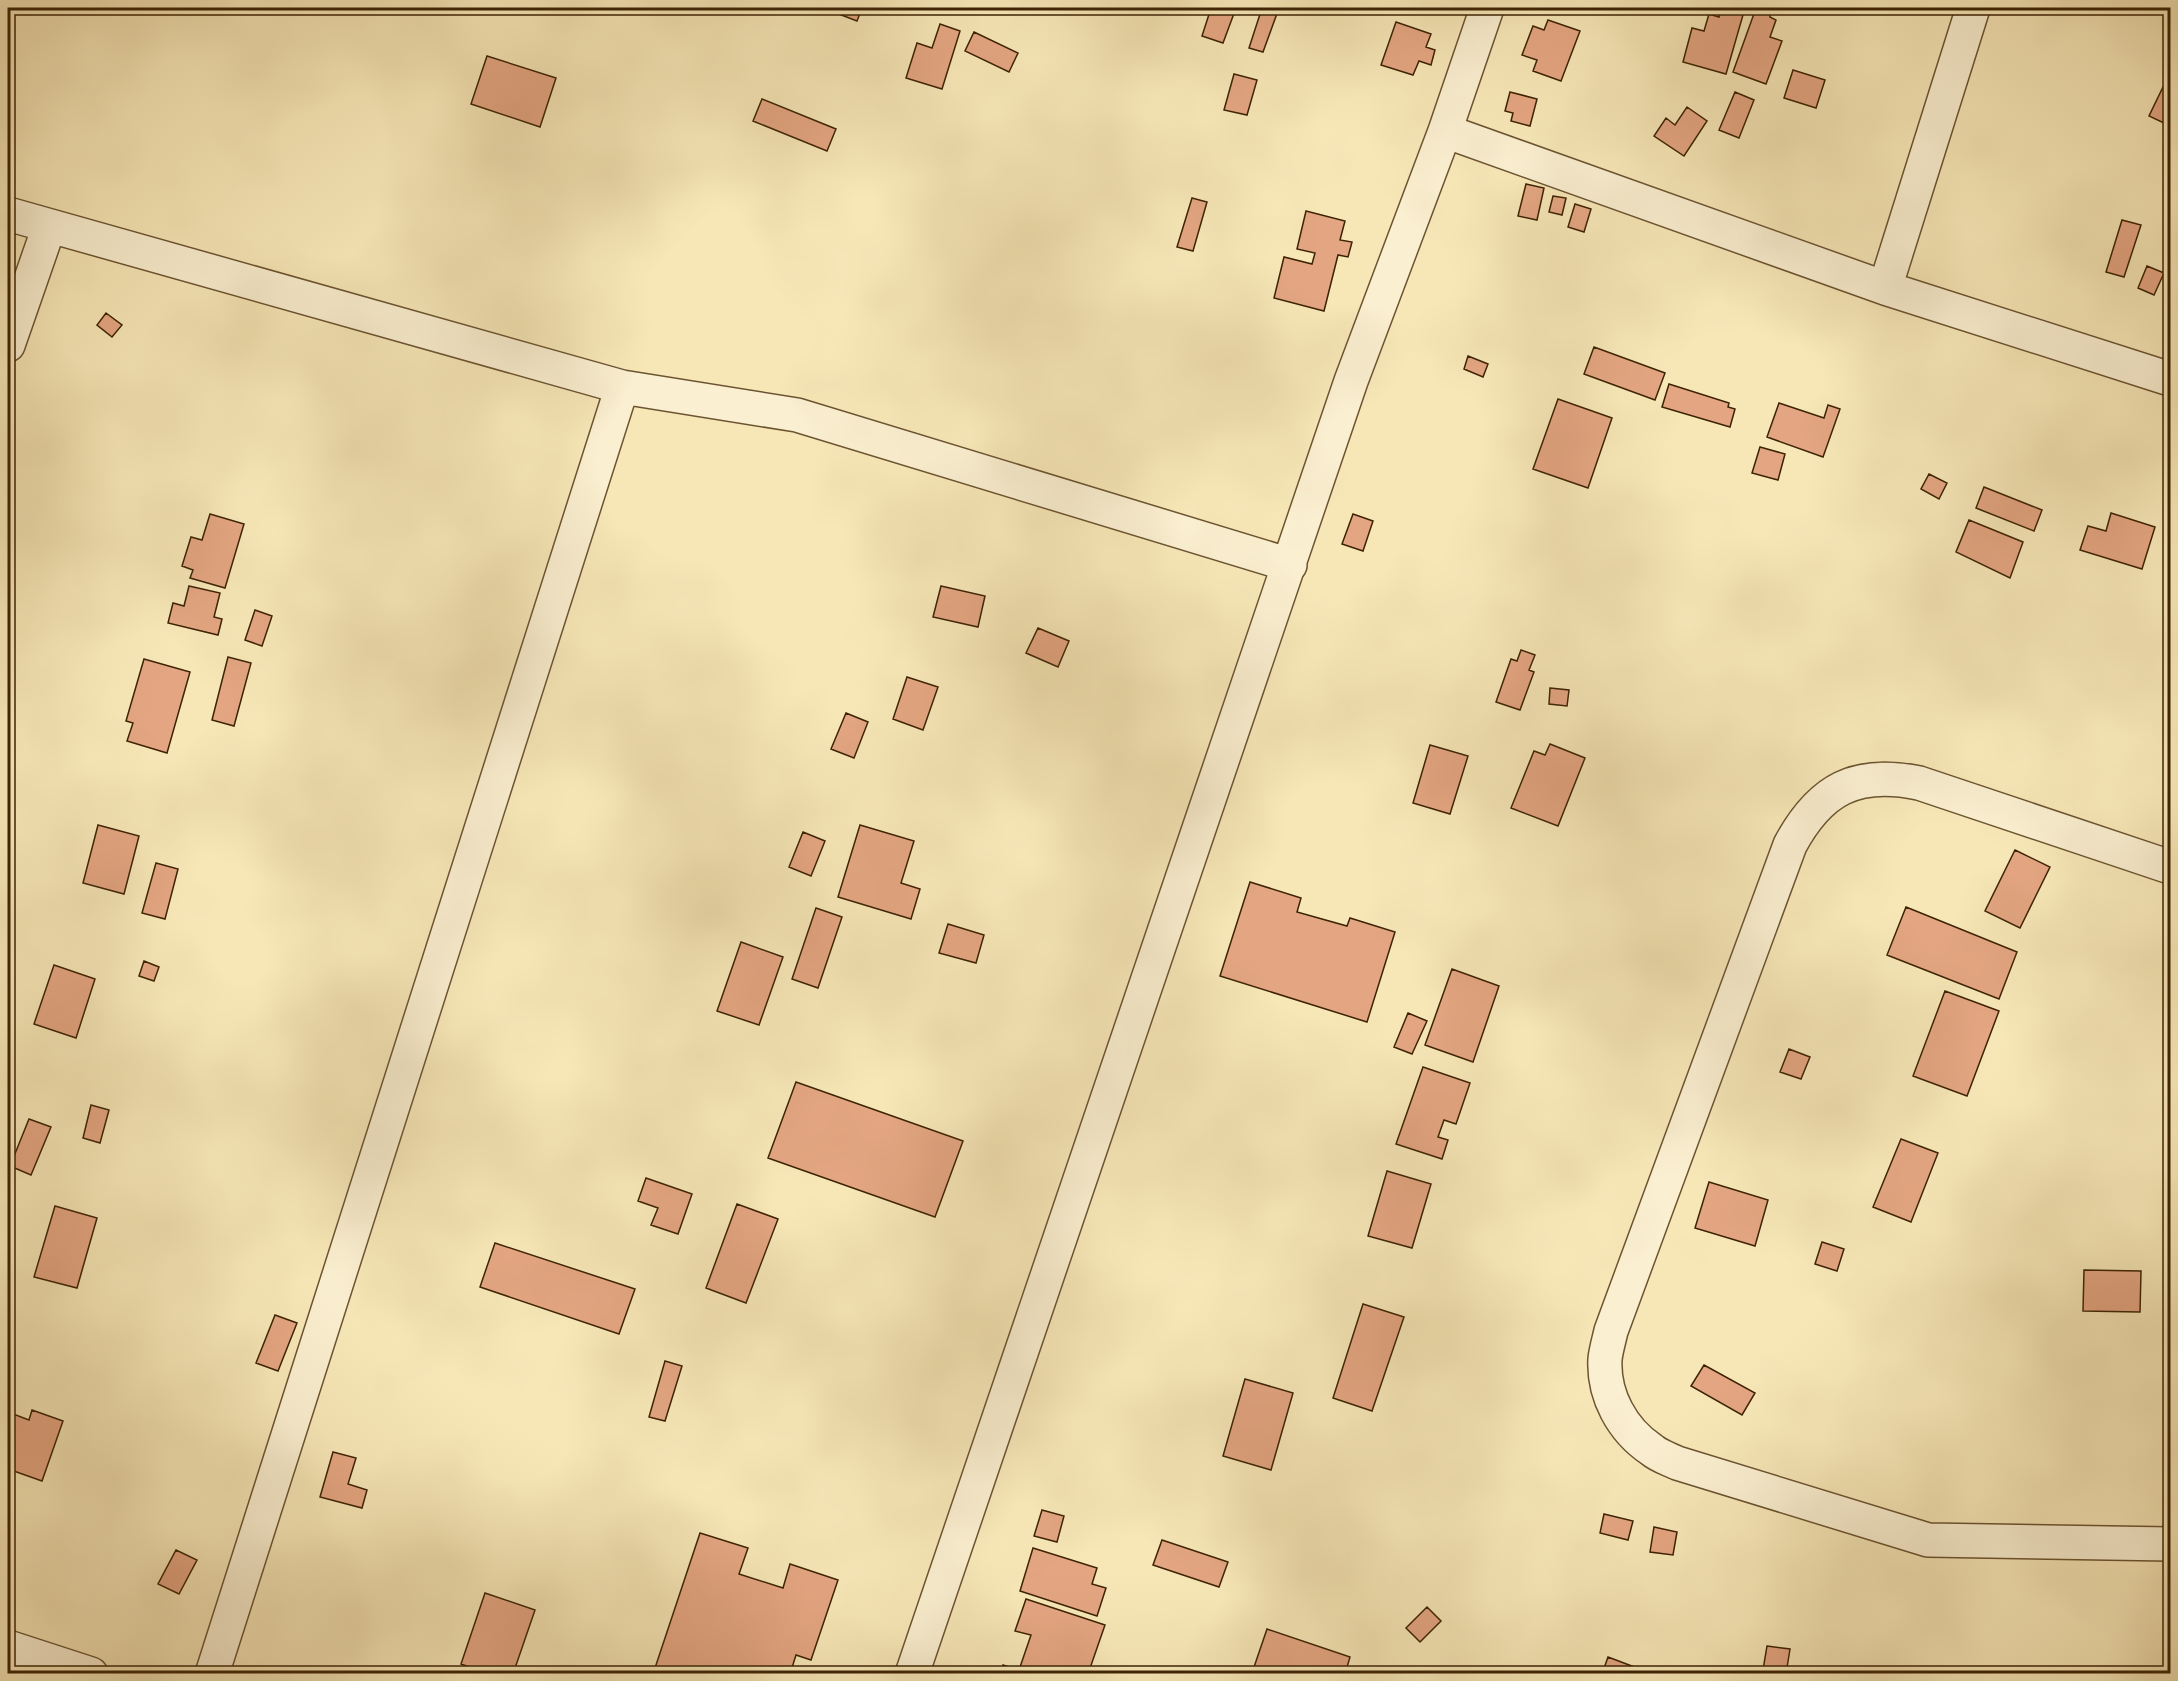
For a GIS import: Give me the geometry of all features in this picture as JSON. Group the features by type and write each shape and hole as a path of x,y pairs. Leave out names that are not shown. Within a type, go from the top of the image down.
{"street":[{"path":"912,1674 1352,381 1445,132 1487,8"},
{"path":"1885,288 1973,8"},
{"path":"1445,132 1885,288 2170,378"},
{"path":"8,214 622,387 797,415 1290,565"},
{"path":"8,345 49,227"},
{"path":"212,1674 622,387"},
{"path":"2170,867 1919,783 1894,778 1868,780 1843,788 1820,802 1802,822 1790,845 1611,1331 1605,1358 1607,1385 1616,1411 1631,1433 1652,1451 1677,1463 1928,1540 2170,1544"},
{"path":"8,1647 91,1674"}],"building":[{"path":"823,8 862,8 857,21"},
{"path":"1211,8 1236,8 1223,43 1202,36"},
{"path":"1262,8 1279,8 1263,52 1249,48"},
{"path":"1722,8 1745,8 1726,74 1683,62 1692,28 1704,31 1709,14 1719,17"},
{"path":"1756,8 1769,10 1770,17 1776,20 1770,37 1782,41 1766,84 1733,72"},
{"path":"1548,20 1580,31 1561,81 1533,71 1537,60 1522,55 1533,26 1544,30"},
{"path":"1396,22 1431,34 1426,47 1435,50 1431,65 1419,61 1413,75 1381,65"},
{"path":"940,24 960,31 942,89 906,78 917,43 932,48"},
{"path":"974,32 1018,53 1009,72 965,51"},
{"path":"487,56 556,78 540,127 471,104"},
{"path":"1793,70 1825,80 1816,108 1784,98"},
{"path":"1234,74 1257,80 1247,115 1224,110"},
{"path":"2163,87 2170,91 2170,116 2166,124 2149,116"},
{"path":"1510,92 1537,99 1530,126 1511,121 1513,113 1505,111"},
{"path":"1735,92 1754,100 1739,138 1719,130"},
{"path":"762,99 836,129 827,151 753,121"},
{"path":"1687,107 1707,121 1684,156 1654,136 1666,118 1675,125"},
{"path":"1526,184 1544,188 1537,220 1518,216"},
{"path":"1553,196 1566,198 1562,215 1549,212"},
{"path":"1192,198 1207,202 1193,251 1177,247"},
{"path":"1575,204 1591,209 1584,232 1568,227"},
{"path":"1306,211 1345,221 1340,240 1352,242 1348,257 1338,255 1324,311 1274,298 1284,257 1312,264 1315,253 1297,249"},
{"path":"2122,220 2141,225 2124,277 2106,272"},
{"path":"2147,266 2164,273 2154,295 2138,288"},
{"path":"106,313 122,325 112,337 97,325"},
{"path":"1594,347 1665,373 1655,400 1584,374"},
{"path":"1468,356 1488,364 1483,377 1464,369"},
{"path":"1669,384 1729,403 1728,407 1735,409 1730,427 1662,407"},
{"path":"1558,399 1612,418 1588,488 1533,469"},
{"path":"1779,403 1824,418 1828,405 1840,409 1823,457 1767,437"},
{"path":"1760,447 1785,454 1778,480 1752,473"},
{"path":"1929,474 1947,483 1939,499 1921,489"},
{"path":"1984,487 2042,510 2034,531 1976,508"},
{"path":"2111,513 2155,527 2142,569 2080,550 2088,526 2106,531"},
{"path":"210,514 244,524 225,588 190,578 193,570 182,566 191,537 202,540"},
{"path":"1353,514 1373,521 1363,551 1342,544"},
{"path":"1969,520 2023,542 2010,578 1956,552"},
{"path":"189,586 220,593 214,617 222,619 218,635 168,623 173,603 184,606"},
{"path":"941,586 985,596 978,627 933,617"},
{"path":"255,610 272,616 262,646 245,640"},
{"path":"1038,628 1069,641 1058,667 1026,653"},
{"path":"1521,650 1535,655 1529,670 1534,672 1520,710 1496,702 1511,659 1517,661"},
{"path":"228,657 251,663 234,726 212,720"},
{"path":"144,659 190,672 167,753 127,741 133,723 126,721"},
{"path":"907,677 938,687 923,730 893,719"},
{"path":"1550,688 1569,690 1567,706 1549,704"},
{"path":"846,713 868,722 854,758 831,749"},
{"path":"1550,744 1585,758 1558,826 1511,808 1534,751 1545,755"},
{"path":"1430,745 1468,756 1450,814 1413,803"},
{"path":"98,825 139,836 124,894 83,883"},
{"path":"860,825 914,841 901,883 920,889 911,919 838,897"},
{"path":"803,832 825,841 811,876 789,867"},
{"path":"2015,850 2050,867 2020,928 1985,911"},
{"path":"156,863 178,869 165,919 142,913"},
{"path":"1250,882 1301,898 1297,912 1347,926 1350,918 1395,932 1367,1022 1220,976"},
{"path":"1906,907 2017,952 1999,999 1887,955"},
{"path":"816,908 842,917 818,988 792,979"},
{"path":"948,924 984,935 976,963 939,953"},
{"path":"741,942 783,957 759,1025 717,1011"},
{"path":"144,961 159,967 154,981 139,976"},
{"path":"54,965 95,979 76,1038 34,1024"},
{"path":"1452,969 1499,986 1473,1062 1425,1045"},
{"path":"1945,991 1999,1011 1967,1096 1913,1076"},
{"path":"1408,1013 1427,1021 1412,1054 1394,1047"},
{"path":"1789,1049 1810,1057 1801,1079 1780,1072"},
{"path":"1423,1067 1470,1083 1456,1124 1444,1120 1438,1137 1448,1140 1442,1159 1396,1144"},
{"path":"796,1082 963,1141 935,1217 768,1158"},
{"path":"91,1105 109,1110 100,1143 83,1138"},
{"path":"29,1119 51,1127 31,1175 10,1166"},
{"path":"1901,1139 1938,1153 1911,1222 1873,1207"},
{"path":"1387,1171 1431,1184 1412,1248 1368,1236"},
{"path":"646,1178 692,1194 678,1234 651,1225 658,1208 638,1201"},
{"path":"1709,1182 1768,1200 1755,1246 1695,1228"},
{"path":"737,1204 778,1219 746,1303 706,1288"},
{"path":"55,1206 97,1218 77,1288 34,1277"},
{"path":"1822,1242 1844,1249 1837,1271 1815,1264"},
{"path":"495,1243 635,1289 619,1334 480,1287"},
{"path":"2084,1270 2141,1271 2140,1312 2083,1311"},
{"path":"1363,1304 1404,1317 1372,1411 1333,1398"},
{"path":"275,1315 297,1323 278,1371 256,1363"},
{"path":"665,1361 682,1366 665,1421 649,1417"},
{"path":"1704,1365 1755,1393 1742,1415 1691,1386"},
{"path":"1245,1379 1293,1393 1271,1470 1223,1456"},
{"path":"32,1410 63,1421 42,1481 8,1469 8,1412 29,1420"},
{"path":"333,1452 356,1458 348,1484 367,1490 362,1508 320,1497"},
{"path":"1042,1510 1064,1516 1057,1542 1034,1536"},
{"path":"1604,1514 1633,1521 1628,1540 1600,1533"},
{"path":"1654,1527 1677,1532 1673,1555 1650,1552"},
{"path":"700,1533 748,1548 739,1574 783,1588 790,1564 838,1580 811,1660 796,1655 790,1674 653,1674"},
{"path":"1162,1540 1228,1562 1219,1587 1153,1565"},
{"path":"1033,1548 1097,1568 1092,1584 1106,1588 1097,1616 1020,1591"},
{"path":"176,1550 197,1560 179,1594 158,1584"},
{"path":"485,1593 535,1610 513,1674 489,1674 461,1664"},
{"path":"1026,1599 1105,1625 1088,1674 1000,1674 1003,1665 1019,1670 1031,1635 1015,1631"},
{"path":"1427,1607 1441,1621 1420,1642 1406,1628"},
{"path":"1267,1629 1350,1657 1345,1674 1252,1673"},
{"path":"1767,1646 1790,1649 1786,1674 1763,1670"},
{"path":"1608,1657 1637,1668 1634,1674 1602,1674"}]}
